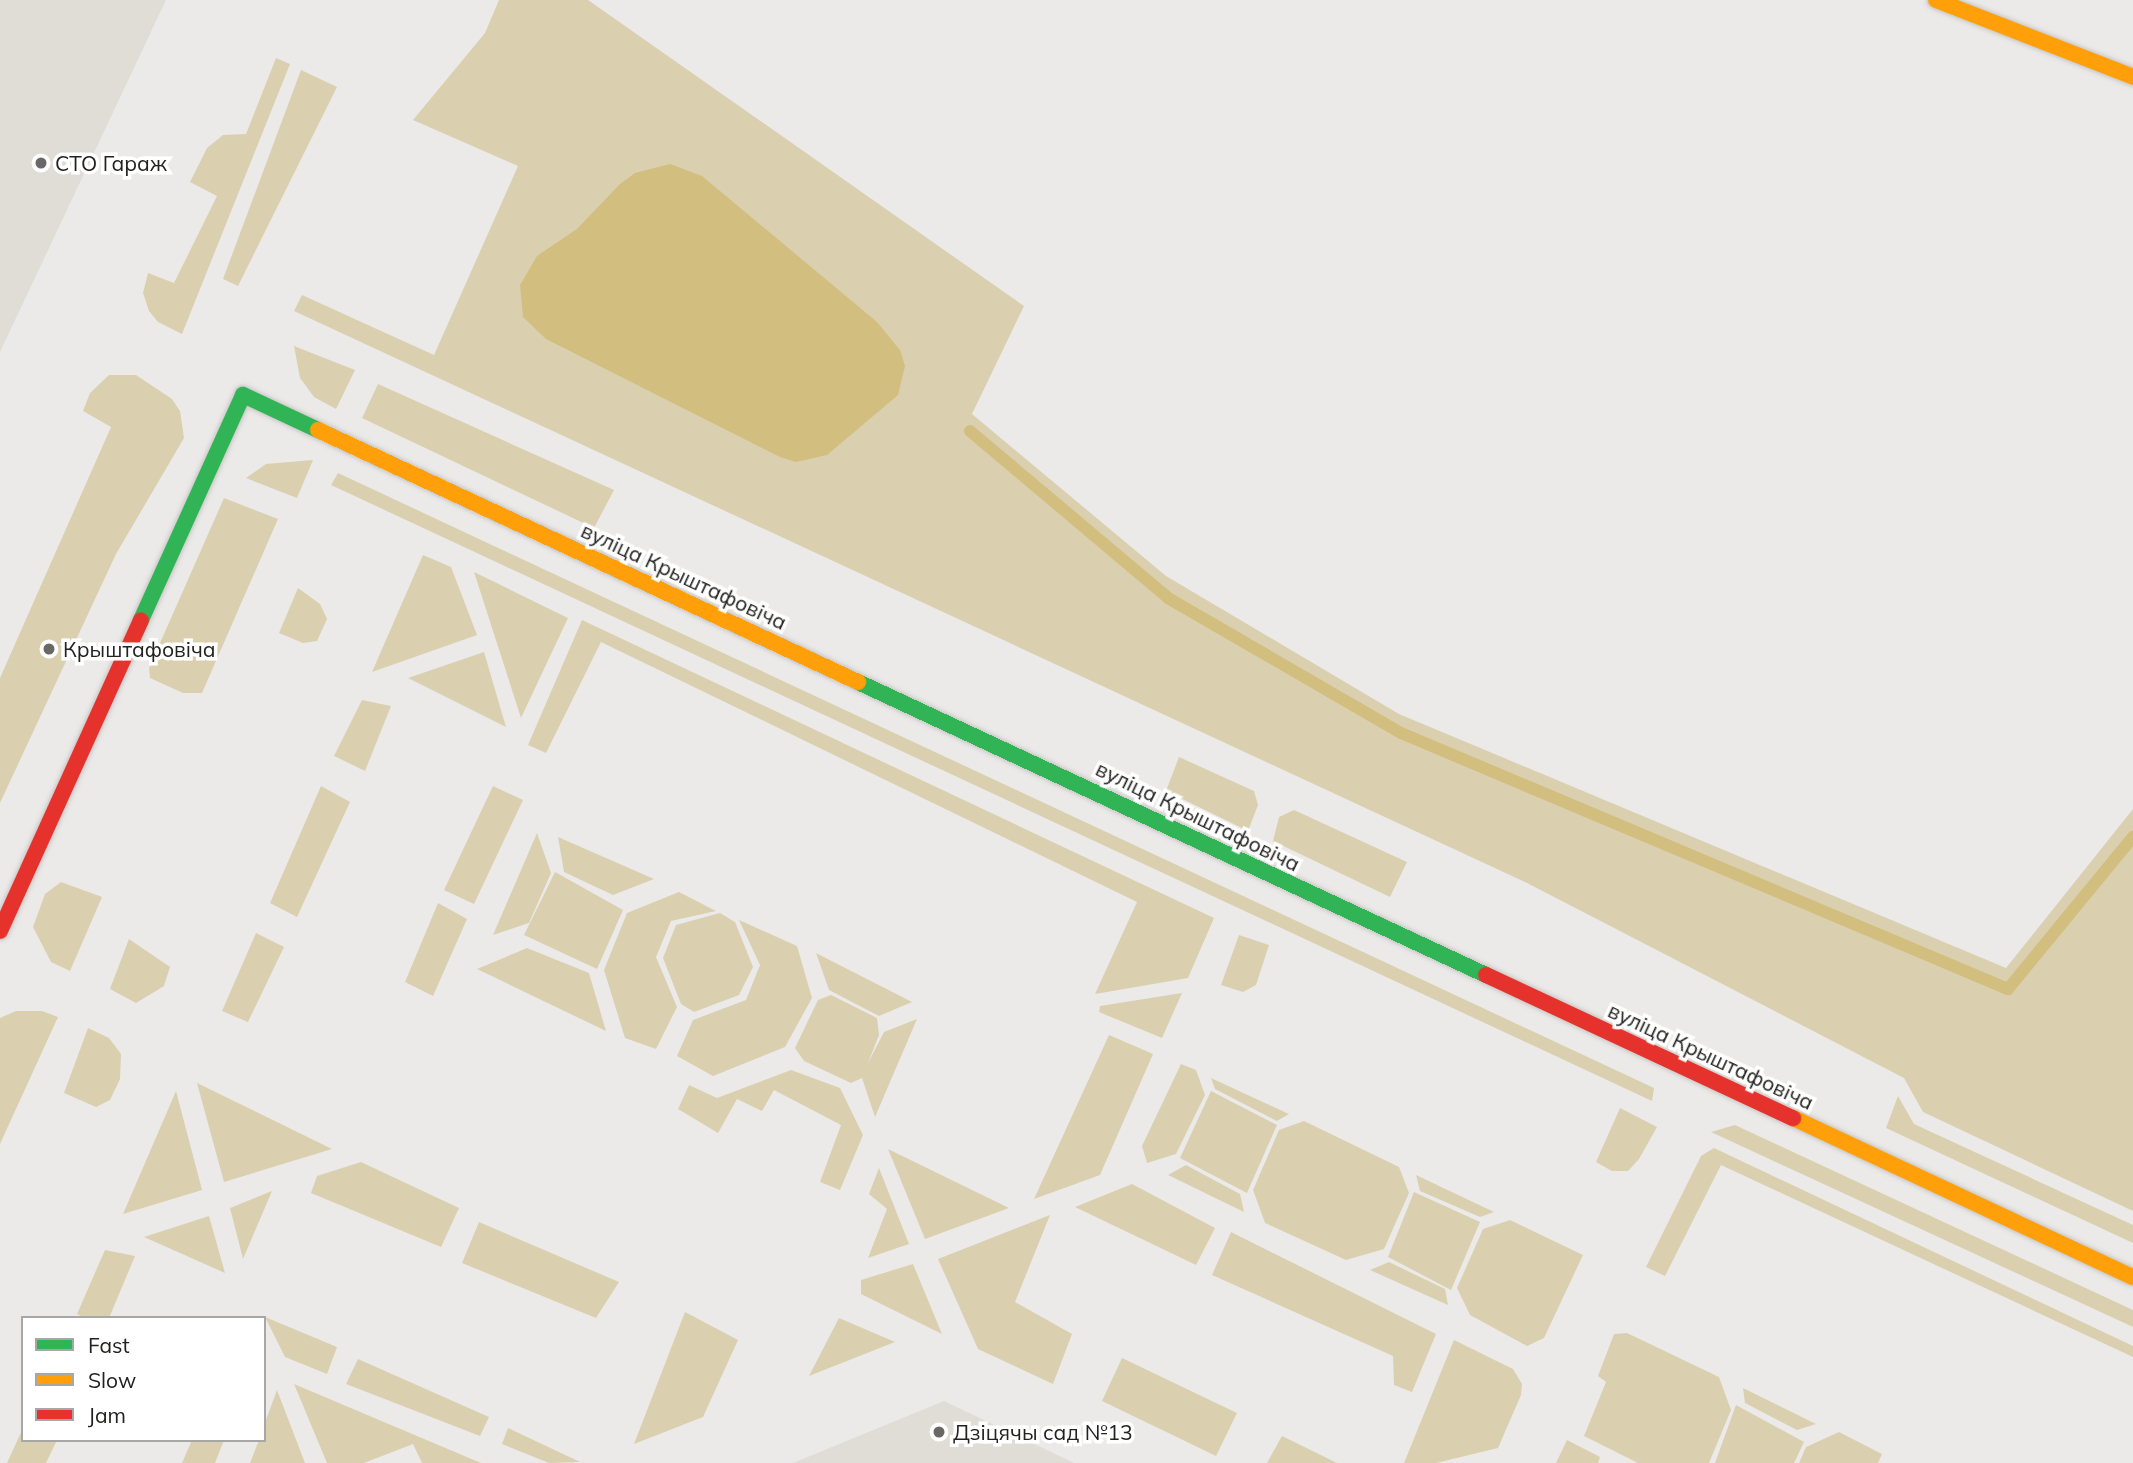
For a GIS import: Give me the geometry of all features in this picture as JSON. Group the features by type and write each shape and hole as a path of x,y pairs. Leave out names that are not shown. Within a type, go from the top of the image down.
{"street":[{"path":"1936,0 2133,78"},
{"name":"вуліца Крыштафовіча","path":"0,931 243,395 2133,1277"}],"shaded area":[{"path":"0,0 166,0 0,352"},
{"path":"499,0 588,0 1024,306 972,414 1166,576 1399,714 2006,968 2133,809 2133,1211 1923,1112 1904,1078 1527,883 294,311 302,295 434,355 518,166 413,120 485,33"},
{"path":"276,58 290,64 182,334 158,322 149,311 143,293 148,273 174,283 217,196 190,182 207,148 223,135 246,134"},
{"path":"301,70 337,87 238,286 223,279"},
{"path":"670,164 702,176 877,322 900,350 905,366 898,395 827,455 796,462 780,457 546,339 523,317 520,285 537,256 577,229 620,184 635,173"},
{"path":"294,346 355,370 336,409 314,397 300,378"},
{"path":"109,375 136,375 172,399 180,411 184,438 116,554 0,803 0,678 111,427 83,411 90,393"},
{"path":"378,384 614,490 594,528 362,418"},
{"path":"313,460 297,498 246,478 266,464"},
{"path":"338,473 1654,1088 1652,1101 331,485"},
{"path":"224,498 278,519 202,693 183,693 150,678 149,668"},
{"path":"423,555 451,567 477,635 372,672"},
{"path":"474,572 568,618 521,718"},
{"path":"298,588 320,604 327,619 317,641 303,643 279,633"},
{"path":"582,620 1214,918 1188,978 1095,994 1137,902 601,642 546,753 528,745"},
{"path":"484,652 506,727 408,678"},
{"path":"362,700 391,706 365,771 334,756"},
{"path":"1179,757 1254,791 1258,805 1248,831 1166,791"},
{"path":"321,786 350,802 297,917 270,903"},
{"path":"493,786 523,800 474,904 444,890"},
{"path":"1294,810 1407,862 1390,897 1273,841 1279,817"},
{"path":"537,833 551,873 529,923 493,935"},
{"path":"558,837 654,879 613,895 564,872"},
{"path":"555,872 623,910 597,969 524,935"},
{"path":"61,882 102,897 70,971 51,962 33,927 45,894"},
{"path":"679,892 716,911 671,921 656,957 677,1007 656,1049 625,1038 604,970 627,913"},
{"path":"438,903 467,919 433,996 405,982"},
{"path":"720,913 735,922 753,967 739,995 694,1012 681,1004 663,958 676,925"},
{"path":"739,920 797,946 812,998 785,1047 713,1076 677,1056 693,1020 746,1000 760,965"},
{"path":"256,933 284,947 248,1022 222,1011"},
{"path":"1239,935 1269,945 1256,985 1243,992 1221,985"},
{"path":"129,939 170,967 164,986 136,1003 110,989"},
{"path":"527,948 589,973 606,1031 477,969"},
{"path":"816,953 912,1002 879,1016 829,990"},
{"path":"1182,993 1162,1038 1099,1012 1100,1006"},
{"path":"831,995 877,1018 879,1035 868,1063 884,1032 917,1019 875,1117 862,1078 851,1083 804,1061 795,1048 818,1000"},
{"path":"16,1011 42,1011 58,1017 0,1144 0,1018"},
{"path":"88,1028 109,1038 121,1054 120,1079 110,1100 96,1107 64,1093"},
{"path":"1109,1035 1153,1054 1100,1175 1034,1199"},
{"path":"1181,1064 1196,1070 1205,1095 1176,1154 1147,1163 1142,1146"},
{"path":"791,1070 840,1088 863,1135 840,1190 820,1182 841,1125 774,1090 762,1111 737,1099 718,1133 678,1109 689,1085 717,1098"},
{"path":"1211,1078 1289,1114 1277,1121 1215,1089"},
{"path":"197,1083 332,1149 224,1182"},
{"path":"176,1091 202,1190 123,1214"},
{"path":"1211,1091 1277,1125 1247,1193 1180,1158"},
{"path":"1898,1096 1914,1124 2133,1225 2133,1243 1886,1128"},
{"path":"1620,1108 1657,1127 1639,1159 1628,1171 1612,1171 1596,1162"},
{"path":"1304,1121 1399,1167 1409,1193 1384,1249 1346,1260 1265,1223 1253,1190 1279,1130"},
{"path":"1735,1125 2133,1310 2133,1327 1711,1132"},
{"path":"1714,1148 2133,1346 2133,1357 1721,1165 1665,1276 1646,1267 1701,1156"},
{"path":"888,1149 1009,1208 925,1239"},
{"path":"361,1162 459,1208 441,1247 311,1193 317,1176"},
{"path":"1186,1165 1240,1194 1244,1212 1168,1175"},
{"path":"879,1168 909,1244 868,1258 887,1209 869,1194"},
{"path":"1416,1175 1494,1212 1480,1217 1420,1191"},
{"path":"1132,1184 1215,1228 1196,1265 1075,1207"},
{"path":"272,1191 243,1259 230,1208"},
{"path":"1414,1192 1480,1222 1451,1290 1388,1257"},
{"path":"1050,1215 1015,1302 1072,1334 1053,1384 978,1349 938,1259"},
{"path":"209,1216 225,1273 144,1237"},
{"path":"1510,1220 1583,1255 1544,1338 1527,1346 1470,1315 1457,1288 1483,1229"},
{"path":"479,1222 619,1282 596,1318 462,1263"},
{"path":"1231,1232 1436,1334 1412,1392 1394,1385 1393,1356 1212,1275"},
{"path":"105,1250 135,1256 110,1316 77,1314"},
{"path":"1389,1262 1445,1289 1448,1305 1370,1270"},
{"path":"913,1264 942,1334 861,1294 861,1280"},
{"path":"685,1312 738,1340 703,1417 634,1444"},
{"path":"266,1317 337,1347 327,1374 285,1357"},
{"path":"839,1318 895,1342 809,1376"},
{"path":"1627,1333 1719,1377 1731,1410 1709,1463 1638,1463 1584,1436 1606,1382 1598,1376 1614,1334"},
{"path":"1454,1340 1513,1369 1522,1384 1521,1395 1498,1448 1436,1463 1404,1463"},
{"path":"1122,1358 1237,1413 1216,1456 1102,1401"},
{"path":"358,1359 489,1417 480,1436 346,1384"},
{"path":"294,1384 481,1463 422,1463 413,1444 364,1463 327,1463"},
{"path":"1743,1388 1816,1424 1797,1430 1745,1403"},
{"path":"277,1390 305,1463 250,1463 258,1442 266,1442 266,1420"},
{"name":"Дзіцячы сад №13","path":"944,1401 1074,1463 793,1463"},
{"path":"1736,1405 1804,1442 1794,1463 1715,1463"},
{"path":"508,1428 580,1462 549,1463 502,1444"},
{"path":"21,1432 21,1442 56,1442 46,1463 7,1463"},
{"path":"1839,1432 1882,1454 1878,1463 1799,1463 1806,1447"},
{"path":"1282,1436 1337,1463 1267,1463"},
{"path":"1567,1440 1600,1457 1598,1463 1556,1463"},
{"path":"191,1442 223,1442 215,1463 182,1463"}],"waterway":[{"path":"970,431 1168,598 1401,733 2008,989 2133,837"}],"traffic: fast":[{"path":"141,620 243,395 318,430"},
{"path":"858,682 1486,975"}],"traffic: slow":[{"path":"1936,0 2133,77"},
{"path":"318,430 858,682"},
{"path":"1793,1118 2133,1277"}],"traffic: jam":[{"path":"0,931 141,620"},
{"path":"1486,975 1793,1118"}],"place":[{"name":"СТО Гараж","path":"41,163"},
{"name":"Крыштафовіча","path":"49,649"},
{"name":"Дзіцячы сад №13","path":"939,1432"}]}
